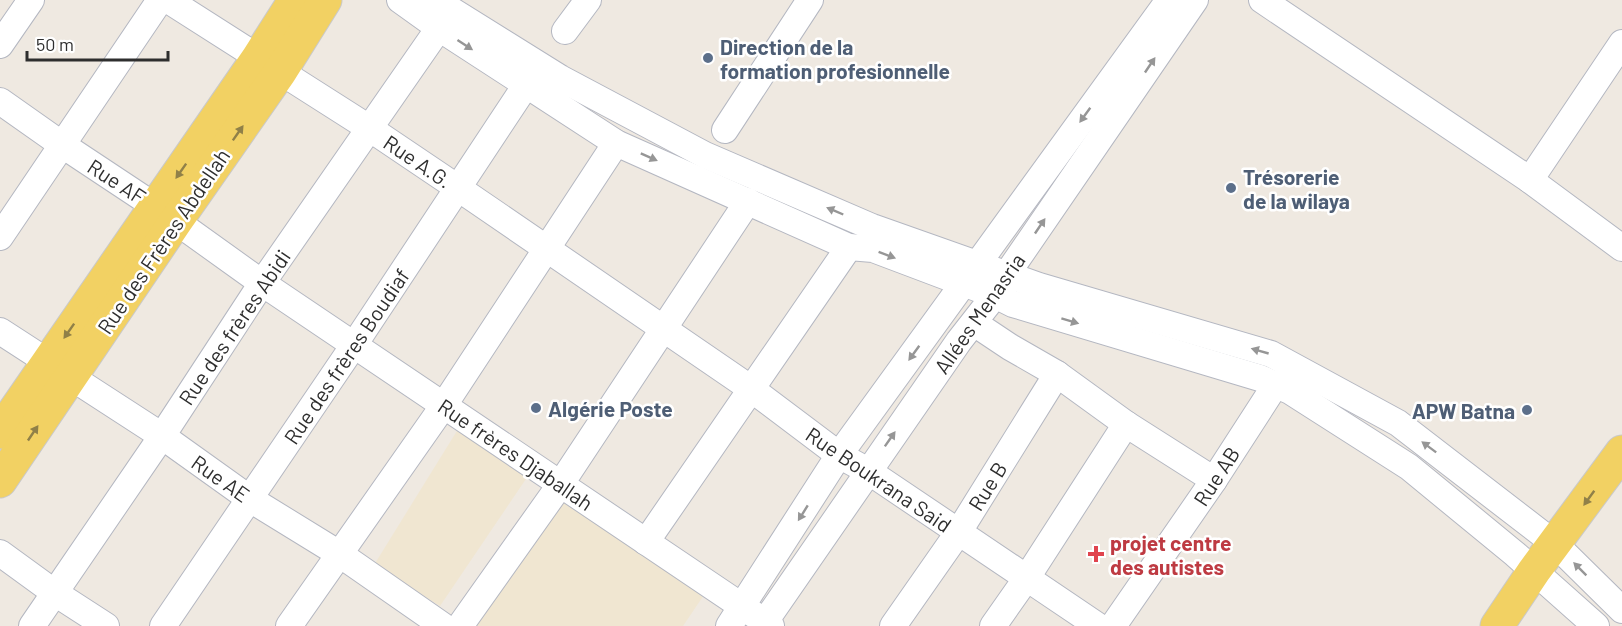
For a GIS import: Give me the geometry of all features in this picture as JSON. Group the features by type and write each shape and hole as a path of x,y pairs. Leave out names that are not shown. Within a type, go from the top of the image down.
{"main road":[{"name":"Rue des Frères Abdellah","path":"269,65 295,0"},
{"name":"Rue des Frères Abdellah","path":"0,481 59,369 269,65 325,0"},
{"name":"Rue des Frères Abdellah","path":"0,432 59,369"},
{"path":"1497,626 1534,571 1622,452"}],"street":[{"path":"0,45 31,0"},
{"path":"0,237 160,0"},
{"name":"Rue A.G.","path":"168,0 369,128 663,329"},
{"path":"400,0 439,28 616,143 849,247 873,249 970,274 1001,285 1039,286 1271,354 1398,423 1555,544 1622,610"},
{"path":"435,0 560,78 705,155 872,226 970,274"},
{"path":"565,31 588,0"},
{"name":"Allées Menasria","path":"736,617 840,455 1169,0"},
{"name":"Allées Menasria","path":"766,625 868,471 1001,285 1195,0"},
{"path":"1262,0 1530,180 1622,248"},
{"path":"725,130 800,3"},
{"name":"Rue des frères Abidi","path":"32,626 162,436 262,283 439,28"},
{"path":"1530,180 1622,43"},
{"name":"Rue des frères Boudiaf","path":"163,626 354,345 526,85"},
{"name":"Rue AF","path":"0,101 166,214 262,283"},
{"path":"289,626 341,555 444,405 616,143"},
{"path":"460,626 561,484 748,201"},
{"path":"646,542 849,247"},
{"name":"Rue frères Djaballah","path":"262,283 646,542 736,617 766,625"},
{"path":"1001,285 1013,304 1276,384 1409,467 1596,626"},
{"path":"974,323 1057,374 1126,424 1214,480"},
{"name":"Rue Boukrana Said","path":"663,329 750,388 840,455 868,471 1098,626"},
{"name":"Rue AE","path":"0,331 162,436 250,499 341,555 443,626"},
{"name":"Rue B","path":"893,626 958,533 1057,374"},
{"name":"Rue AB","path":"1113,626 1214,480 1276,384"},
{"path":"993,626 1126,424"},
{"path":"0,553 106,626"}],"shaded area":[{"path":"460,426 530,473 440,606 374,565"},
{"path":"548,487 706,592 683,626 472,626"}],"place":[{"name":"Direction de la formation profesionnelle","path":"708,58"},
{"name":"Trésorerie de la wilaya","path":"1231,188"},
{"name":"Algérie Poste","path":"536,408"},
{"name":"APW Batna","path":"1527,410"},
{"name":"projet centre des autistes","path":"1096,554"}]}
